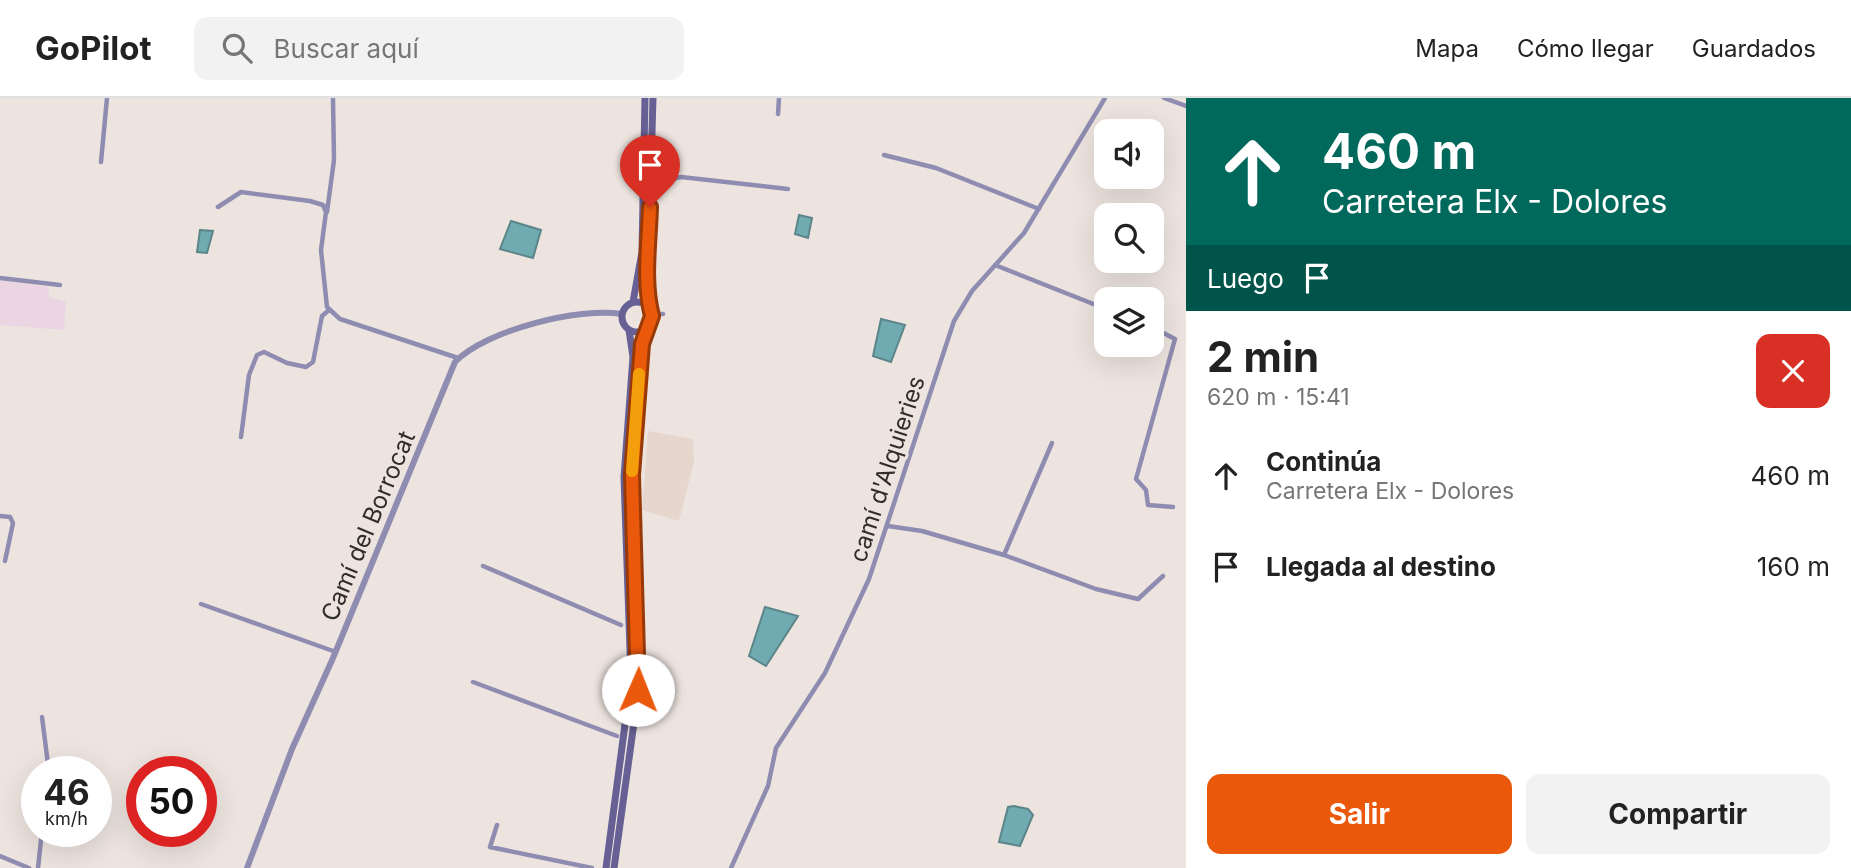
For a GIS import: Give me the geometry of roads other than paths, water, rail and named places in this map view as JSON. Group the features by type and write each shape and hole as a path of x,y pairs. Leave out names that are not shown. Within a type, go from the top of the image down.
{"main road":[{"path":"606,868 631,679 624,477 633,357 629,330 622,321 622,314 632,302 642,252 645,98"},
{"path":"614,868 637,696 632,475 645,330 651,322 652,314 647,306 653,98"},
{"path":"632,302 647,306"},
{"path":"629,330 645,330"}],"street":[{"path":"101,162 107,98"},
{"path":"333,98 334,160 321,250 327,307 340,319 458,358 483,344 545,320 599,310 622,314"},
{"path":"778,114 779,98"},
{"name":"camí d'Alquieries","path":"731,868 768,786 776,748 825,673 846,633 888,526 918,425 954,321 972,291 1024,233 1105,98"},
{"path":"1164,98 1186,106"},
{"path":"884,155 936,167 1039,209"},
{"path":"661,181 681,177 788,189"},
{"path":"218,207 242,192 310,201 323,205 327,212"},
{"path":"995,265 1094,304"},
{"path":"0,278 60,285"},
{"path":"241,437 249,375 257,355 264,352 287,363 306,367 313,362 322,316 330,310"},
{"path":"652,314 663,314"},
{"path":"1164,333 1175,339 1136,479 1146,490 1148,505 1174,507"},
{"name":"Camí del Borrocat","path":"247,868 292,749 336,652 407,473 458,358"},
{"path":"1004,555 1052,443"},
{"path":"0,516 10,516 13,523 5,561"},
{"path":"888,526 922,531 1004,555 1096,589 1138,599 1163,576"},
{"path":"483,566 621,625"},
{"path":"201,604 336,652"},
{"path":"473,682 617,736"},
{"path":"42,717 47,756"},
{"path":"497,825 490,847 592,868"},
{"path":"38,868 40,847"},
{"path":"0,856 29,868"}],"water":[{"path":"799,215 812,218 808,238 795,234"},
{"path":"511,221 541,230 533,258 500,249"},
{"path":"200,230 213,231 207,253 197,252"},
{"path":"881,319 905,325 891,362 873,356"},
{"path":"765,607 798,616 766,666 749,656"},
{"path":"1008,807 1028,809 1033,815 1020,846 999,842"}]}
